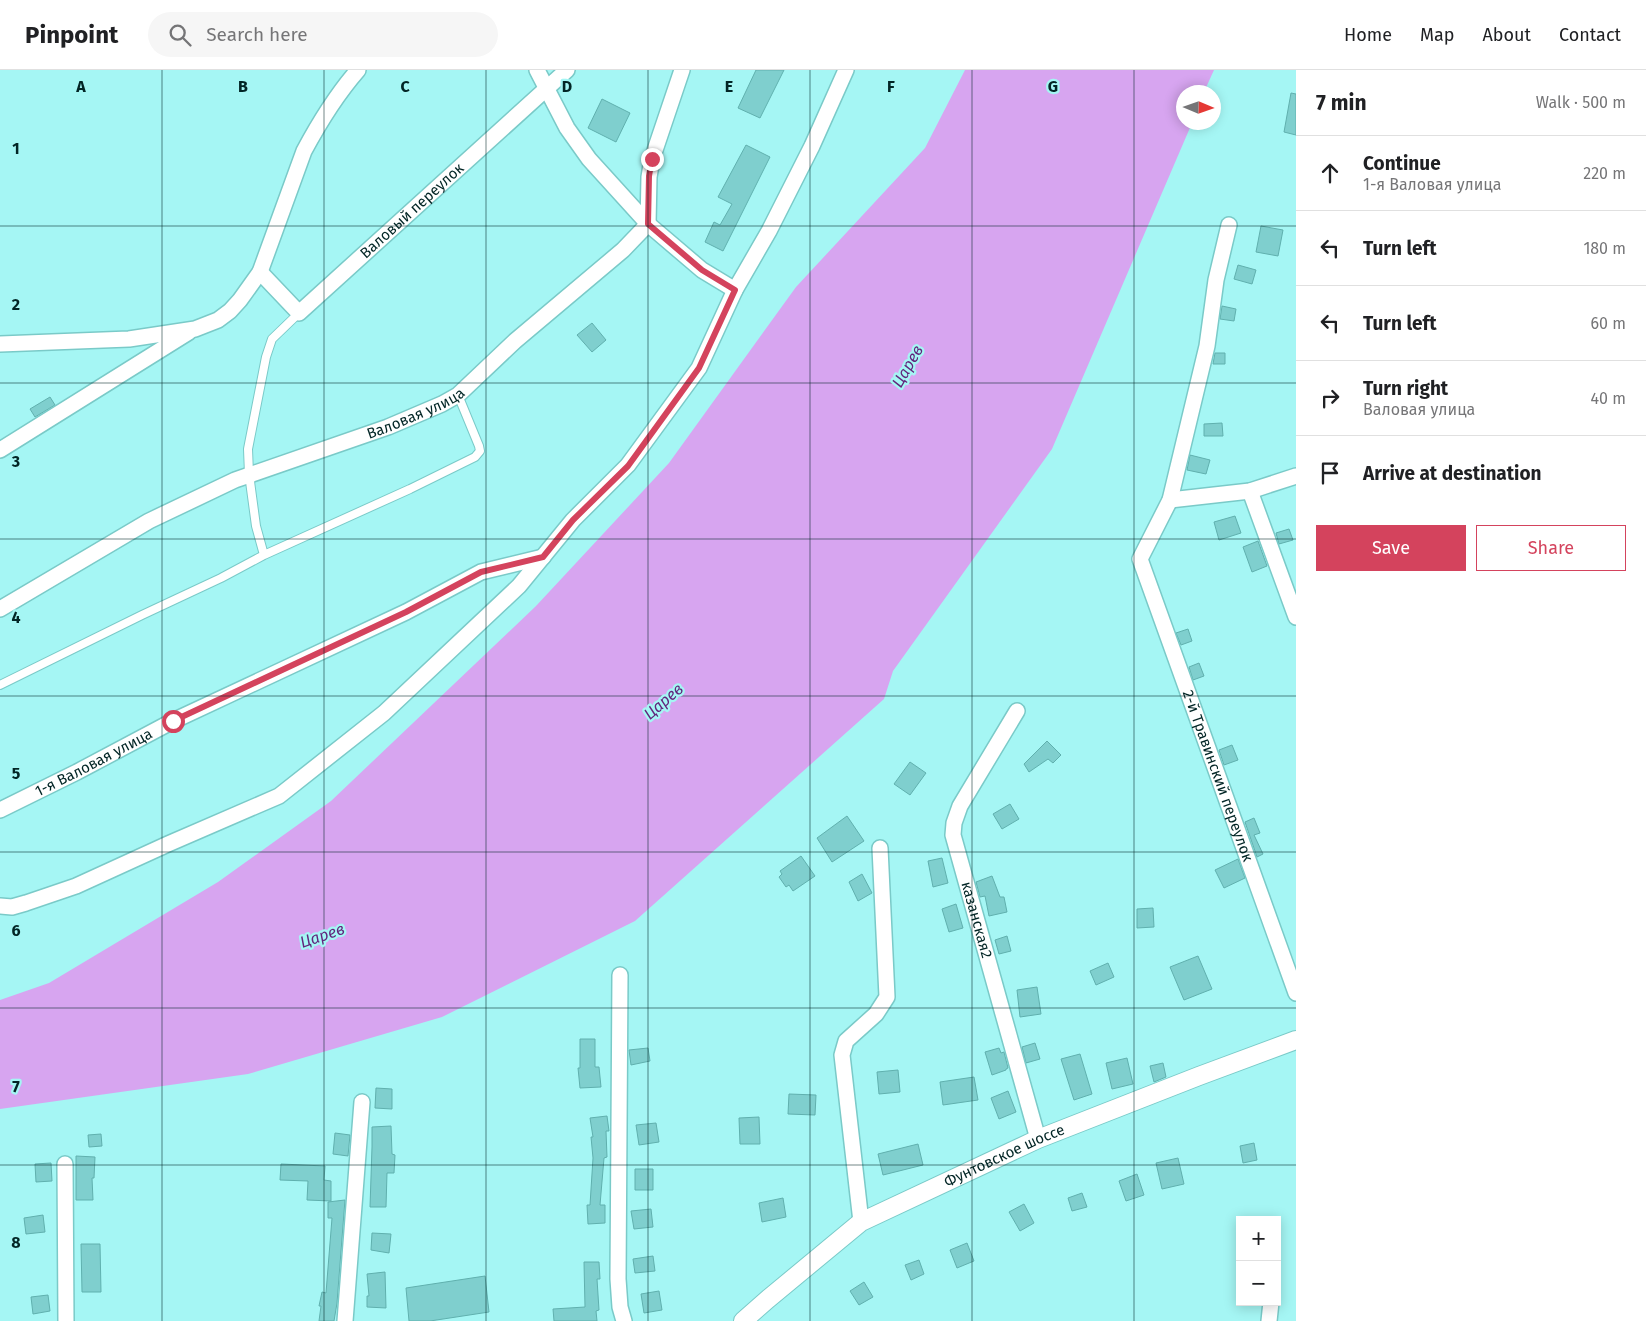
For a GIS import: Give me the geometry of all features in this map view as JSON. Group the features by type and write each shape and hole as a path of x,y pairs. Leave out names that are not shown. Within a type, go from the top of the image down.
{"street":[{"path":"0,450 195,329 218,320 230,311 260,272 304,151 339,95 358,70"},
{"path":"537,70 567,128 589,158 648,224 702,270 735,290"},
{"name":"Валовый переулок","path":"299,313 567,70"},
{"path":"648,224 649,176 652,159 682,70"},
{"path":"0,906 12,907 76,886 279,796 384,713 519,586 573,520 628,466 699,368 735,290 769,231 812,146 846,70"},
{"name":"Валовая улица","path":"0,609 149,521 249,474 282,465 388,427 442,404 458,395 515,341 623,250 648,224"},
{"path":"1230,225 1216,280 1207,346 1170,500 1250,491 1296,476"},
{"path":"260,272 299,313"},
{"path":"0,344 129,339 195,329"},
{"path":"1250,491 1296,617"},
{"name":"2-й Травинский переулок","path":"1170,500 1140,559 1296,993"},
{"name":"1-я Валовая улица","path":"0,810 173,721 406,612 481,572 543,557"},
{"name":"казанская2","path":"1017,710 960,806 954,823 954,835 1038,1139"},
{"path":"861,1222 842,1055 846,1041 876,1014 887,997 880,848"},
{"path":"620,975 618,1279 620,1306 624,1321"},
{"name":"Фунтовское шоссе","path":"743,1321 861,1222 1038,1139 1296,1040"},
{"path":"346,1321 362,1102"},
{"path":"65,1164 66,1321"},
{"path":"1269,1321 1271,1306"}],"lane":[{"path":"264,555 256,526 249,474 248,449 266,358 272,339 299,313"},
{"path":"0,685 221,578 264,555 410,489 478,455 479,446 458,395"}],"water":[{"name":"Царев","path":"965,70 1214,70 1207,85 1176,85 1176,130 1189,130 1052,449 893,671 884,699 635,921 442,1017 248,1074 0,1109 0,1000 49,983 218,882 331,801 536,606 669,463 796,287 925,148"}],"building":[{"path":"756,70 784,70 760,118 738,108"},
{"path":"1291,93 1296,94 1296,135 1284,132"},
{"path":"602,99 630,113 616,142 588,128"},
{"path":"746,145 770,157 723,251 705,242 714,222 720,225 732,204 718,197"},
{"path":"1261,226 1283,230 1278,256 1256,252"},
{"path":"1238,265 1256,270 1252,284 1234,279"},
{"path":"1222,306 1236,309 1234,321 1220,319"},
{"path":"592,323 606,340 592,352 577,335"},
{"path":"1215,353 1225,353 1225,364 1213,364"},
{"path":"50,397 55,405 35,417 30,409"},
{"path":"1222,423 1223,436 1204,436 1204,424"},
{"path":"1190,455 1210,460 1206,474 1187,470"},
{"path":"1235,516 1241,533 1219,540 1214,522"},
{"path":"1289,529 1293,540 1279,544 1276,533"},
{"path":"1258,541 1267,566 1252,572 1243,547"},
{"path":"1188,629 1192,641 1181,645 1176,633"},
{"path":"1199,663 1204,676 1193,680 1189,667"},
{"path":"1047,741 1061,755 1053,763 1048,759 1029,772 1024,764"},
{"path":"1232,745 1238,760 1224,765 1219,750"},
{"path":"910,762 926,773 910,795 894,784"},
{"path":"1010,804 1019,819 1002,829 993,814"},
{"path":"847,816 864,841 832,862 817,838"},
{"path":"1254,818 1260,833 1254,835 1263,854 1257,857 1245,822"},
{"path":"801,856 815,876 793,891 789,885 786,887 779,877 782,874 780,871"},
{"path":"942,858 948,883 933,887 928,861"},
{"path":"1238,859 1245,878 1224,888 1215,870"},
{"path":"862,874 872,893 858,901 849,882"},
{"path":"992,876 1000,897 1004,897 1007,912 989,916 985,896 980,897 976,882"},
{"path":"956,904 963,928 949,932 942,909"},
{"path":"1153,908 1154,927 1137,928 1137,909"},
{"path":"1007,936 1011,951 999,954 995,940"},
{"path":"1198,956 1212,989 1184,1000 1170,967"},
{"path":"1108,963 1114,977 1096,985 1090,971"},
{"path":"1037,987 1041,1014 1020,1017 1017,990"},
{"path":"580,1039 595,1039 595,1067 599,1067 601,1087 580,1088 578,1068 580,1068"},
{"path":"1035,1043 1040,1059 1026,1063 1022,1047"},
{"path":"648,1048 650,1061 631,1065 629,1050"},
{"path":"999,1048 1001,1053 1004,1052 1008,1068 992,1075 985,1052"},
{"path":"1080,1054 1092,1094 1074,1100 1061,1059"},
{"path":"1127,1058 1133,1084 1112,1089 1106,1063"},
{"path":"1163,1063 1166,1077 1154,1082 1150,1066"},
{"path":"898,1070 900,1092 879,1094 877,1072"},
{"path":"974,1077 978,1100 943,1105 940,1082"},
{"path":"376,1088 392,1089 392,1109 375,1108"},
{"path":"1008,1091 1016,1112 999,1119 991,1098"},
{"path":"789,1094 816,1095 815,1115 788,1114"},
{"path":"607,1116 609,1131 606,1131 607,1157 604,1158 600,1205 605,1205 605,1223 588,1224 587,1205 590,1205 593,1158 591,1137 593,1137 590,1118"},
{"path":"759,1117 760,1144 740,1144 739,1118"},
{"path":"656,1123 659,1142 639,1145 636,1125"},
{"path":"391,1126 392,1154 395,1155 394,1173 387,1173 386,1207 370,1207 372,1127"},
{"path":"335,1133 350,1135 348,1156 333,1154"},
{"path":"101,1134 102,1146 89,1147 88,1135"},
{"path":"1254,1143 1257,1160 1243,1163 1240,1146"},
{"path":"918,1144 923,1165 883,1175 878,1154"},
{"path":"76,1156 95,1157 94,1178 92,1178 93,1200 76,1200"},
{"path":"1178,1158 1184,1184 1162,1189 1156,1163"},
{"path":"51,1163 52,1181 36,1182 35,1164"},
{"path":"281,1164 325,1166 324,1180 331,1181 331,1201 307,1200 308,1181 280,1180"},
{"path":"635,1169 653,1169 653,1190 635,1190"},
{"path":"1137,1174 1144,1195 1126,1201 1119,1181"},
{"path":"1082,1193 1087,1207 1072,1211 1068,1198"},
{"path":"783,1198 786,1217 762,1222 759,1203"},
{"path":"345,1200 334,1321 319,1321 321,1306 319,1306 322,1292 326,1293 332,1218 328,1218 328,1202"},
{"path":"1024,1204 1034,1223 1020,1231 1009,1212"},
{"path":"651,1209 653,1227 634,1229 631,1211"},
{"path":"43,1215 45,1232 26,1234 24,1218"},
{"path":"372,1233 391,1234 389,1253 371,1250"},
{"path":"967,1243 974,1261 957,1268 950,1250"},
{"path":"81,1244 100,1244 101,1292 82,1292"},
{"path":"653,1256 655,1271 635,1273 633,1259"},
{"path":"919,1260 924,1274 911,1280 905,1265"},
{"path":"584,1262 599,1262 600,1279 597,1279 599,1310 596,1311 597,1321 554,1321 553,1309 585,1307"},
{"path":"385,1272 386,1308 367,1307 367,1296 369,1296 367,1274"},
{"path":"485,1276 489,1312 430,1321 409,1321 406,1288"},
{"path":"864,1282 873,1297 859,1305 850,1291"},
{"path":"659,1291 662,1310 644,1313 641,1294"},
{"path":"48,1295 50,1311 33,1314 31,1297"}],"route":[{"path":"173,721 406,612 481,572 543,557 573,520 628,466 699,368 735,290 702,270 648,224 649,176 652,159"}]}
